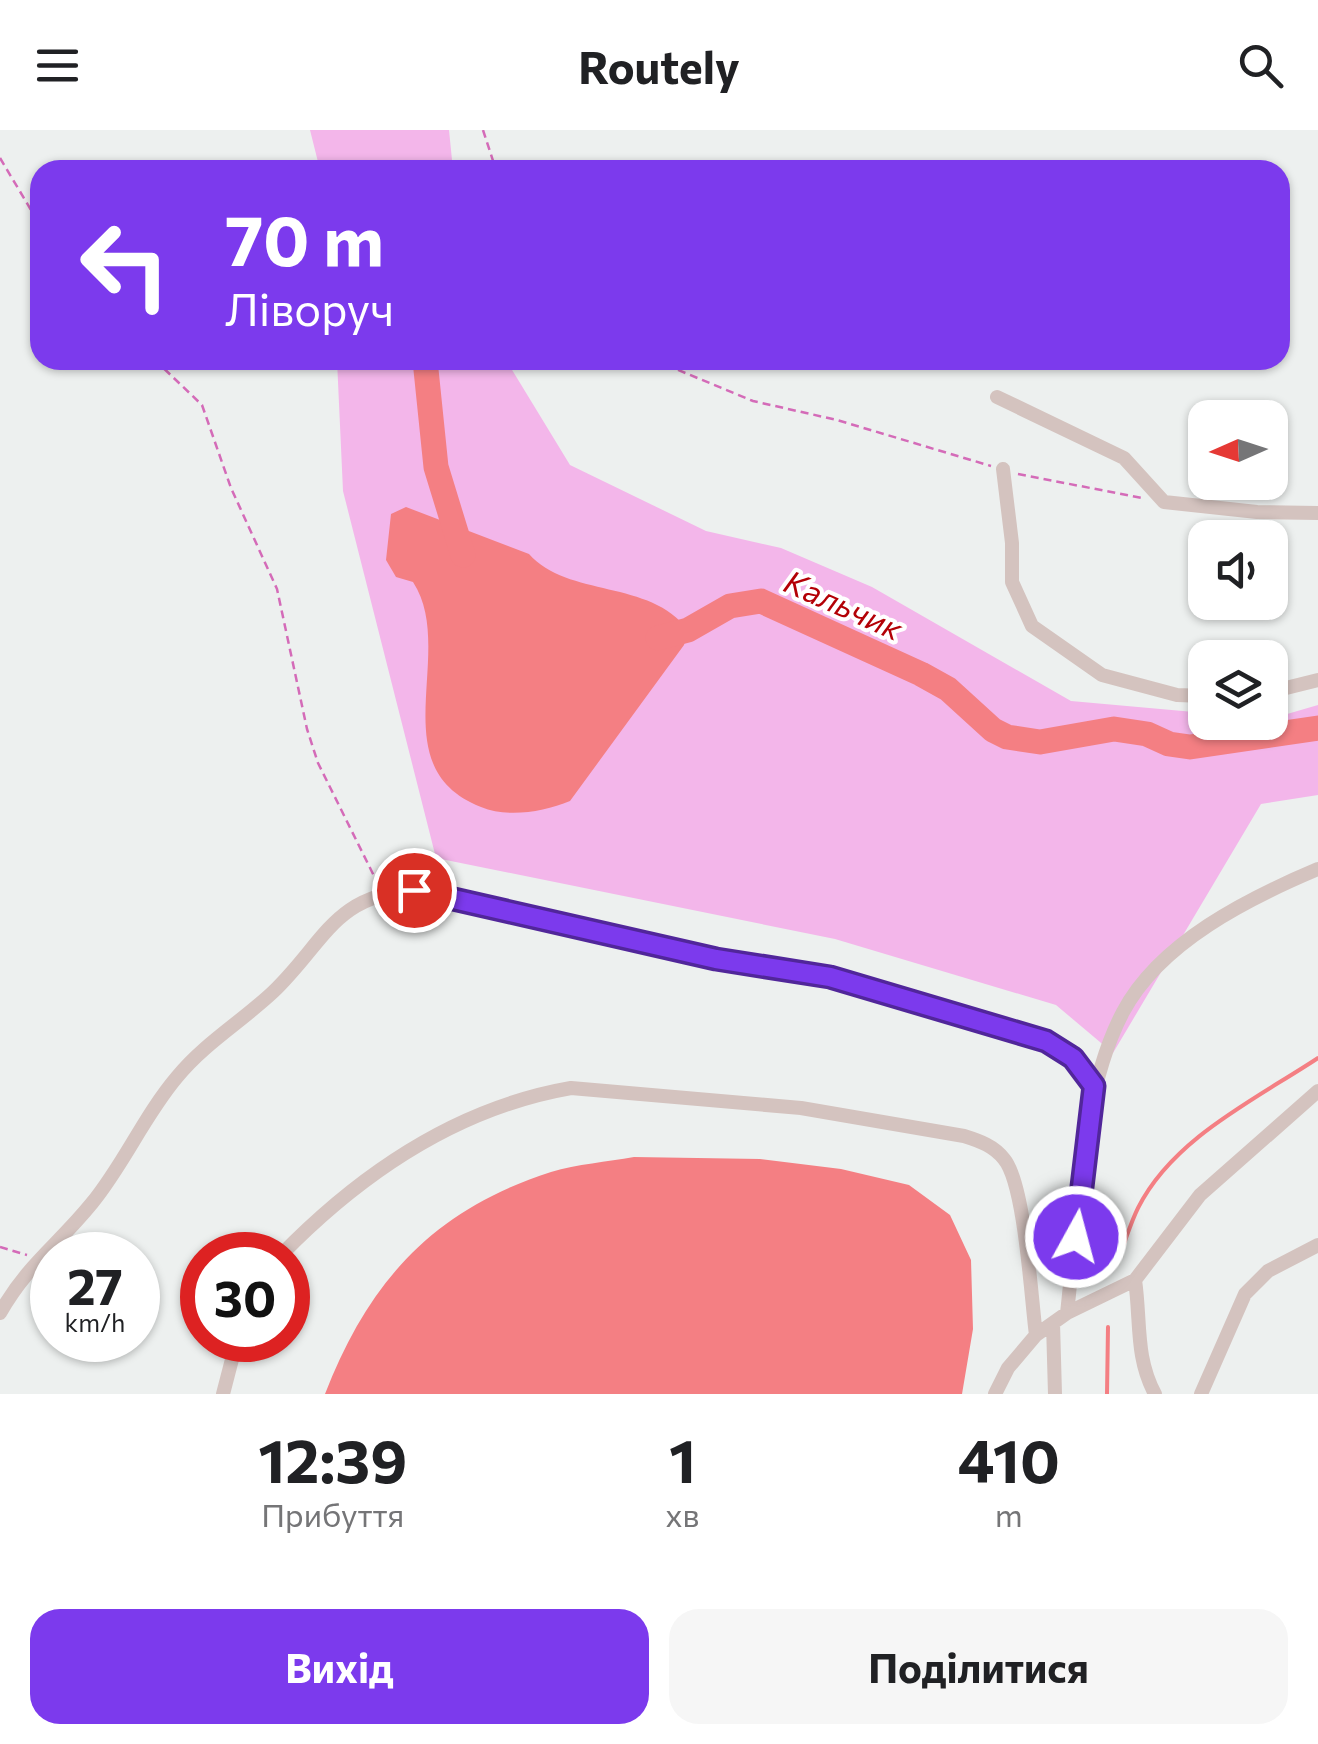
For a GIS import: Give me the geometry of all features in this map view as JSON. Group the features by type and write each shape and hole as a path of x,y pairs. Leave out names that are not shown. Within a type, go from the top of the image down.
{"street":[{"path":"997,397 1124,458 1164,502 1257,512 1318,512"},
{"path":"1003,469 1012,542 1012,582 1032,626 1102,675 1188,696"},
{"path":"1288,688 1318,680"},
{"path":"1067,1313 1094,1086 1124,1011 1153,973 1212,924 1318,868"},
{"path":"63,1232 95,1200 140,1125 200,1050 274,991 354,904 382,892 414,890 716,959 830,977 1046,1041 1073,1058 1094,1086"},
{"path":"303,1232 418,1142 464,1120 540,1093 571,1088 801,1108 964,1136 988,1144 1006,1161 1017,1189 1036,1335"},
{"path":"995,1394 1008,1368 1036,1335 1067,1313 1135,1280 1200,1194 1318,1091"},
{"path":"1201,1394 1245,1294 1268,1271 1318,1245"},
{"path":"0,1313 30,1268"},
{"path":"1135,1280 1138,1343 1144,1374 1155,1394"},
{"path":"1054,1322 1055,1394"},
{"path":"223,1394 231,1362"}],"path":[{"path":"483,130 493,160"},
{"path":"0,158 30,208"},
{"path":"165,370 202,405 231,488 277,588 306,728 318,763 382,892"},
{"path":"678,370 752,400 837,420 1003,469 1164,502"},
{"path":"0,1246 30,1256"}],"shaded area":[{"path":"310,130 449,130 452,160 318,160"},
{"path":"337,370 512,370 570,465 706,531 781,548 872,587 1071,701 1188,711 1188,740 1288,740 1288,714 1318,705 1318,795 1261,804 1113,1053 1056,1005 835,939 436,858 343,491"},
{"path":"406,507 529,554 545,568 565,577 653,603 688,630 684,645 570,801 526,812 491,810 451,789 434,765 427,736 425,610 413,582 396,577 386,560 391,514"},
{"path":"634,1157 760,1159 841,1169 909,1185 950,1215 971,1260 973,1329 962,1394 325,1394 362,1317 410,1255 439,1229 509,1188 551,1172"}],"waterway":[{"name":"Кальчик","path":"426,370 436,467 463,555"},
{"name":"Кальчик","path":"658,638 688,630 730,606 761,601 948,689 993,730 1007,737 1040,742 1114,729 1190,747 1318,728"},
{"path":"1118,1259 1138,1208 1172,1161 1218,1122 1318,1058"},
{"path":"1107,1394 1108,1327"}],"route":[{"path":"414,890 716,959 830,977 1046,1041 1073,1058 1094,1086 1076,1237"}]}
